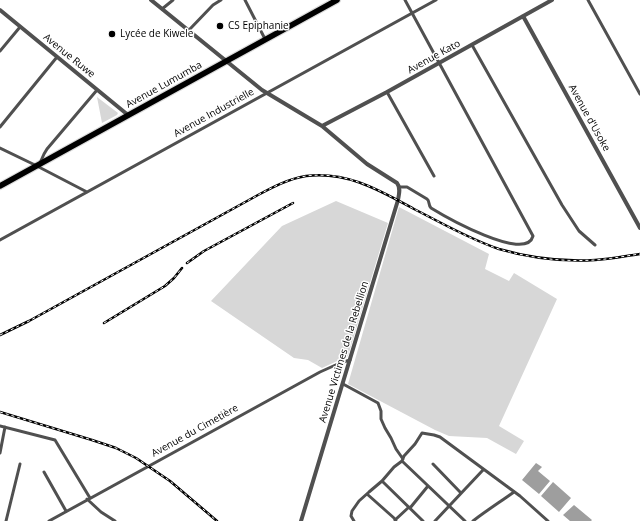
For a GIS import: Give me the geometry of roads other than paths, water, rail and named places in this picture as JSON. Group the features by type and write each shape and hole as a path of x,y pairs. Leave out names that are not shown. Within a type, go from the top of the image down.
{"highway":[{"name":"Avenue Lumumba","path":"0,186 337,0"}],"street":[{"path":"151,0 267,94 322,126 367,164 395,182 399,187 407,187 427,199 431,208 459,224 495,239 509,243 526,243 532,239 533,236 406,0"},
{"path":"162,9 173,0"},
{"path":"189,30 213,5 220,0"},
{"path":"245,0 266,39"},
{"name":"Avenue Industrielle","path":"0,240 436,0"},
{"name":"Avenue Kato","path":"322,126 440,63 552,0"},
{"path":"588,0 640,94"},
{"name":"Avenue Ruwe","path":"0,10 128,115"},
{"name":"Avenue d'Usoke","path":"523,16 640,228"},
{"path":"0,51 20,27"},
{"path":"472,45 568,214 579,231 595,246"},
{"path":"0,127 57,57"},
{"path":"38,164 47,149 97,90"},
{"path":"387,92 434,176"},
{"path":"0,148 38,164 87,192"},
{"name":"Avenue Victimes de la Rebellion","path":"302,520 399,193 399,187"},
{"name":"Avenue du Cimetière","path":"49,521 320,372 340,362 350,360"},
{"path":"343,384 375,401 379,405 381,419 402,460 465,521"},
{"path":"0,426 55,440 89,499 101,512 115,521"},
{"path":"0,453 5,427"},
{"path":"354,521 351,516 352,511 366,494 382,481 402,460 422,433 440,437 514,492 548,521"},
{"path":"6,521 20,464"},
{"path":"433,464 461,493"},
{"path":"435,521 483,470"},
{"path":"44,472 66,511"},
{"path":"382,481 423,521"},
{"path":"366,494 396,520 428,486"},
{"path":"472,521 490,507 504,500 514,492"}],"railway":[{"path":"0,335 29,321 275,186 306,176 321,175 349,179 388,195 466,236 511,252 546,259 570,260 601,260 640,254"},
{"path":"187,263 204,251 293,203"},
{"path":"104,323 165,286 182,268"},
{"path":"0,412 116,448 136,458 170,481 217,521"}],"place":[{"name":"CS Epiphanie","path":"220,26"},
{"name":"Lycée de Kiwele","path":"112,34"}]}
